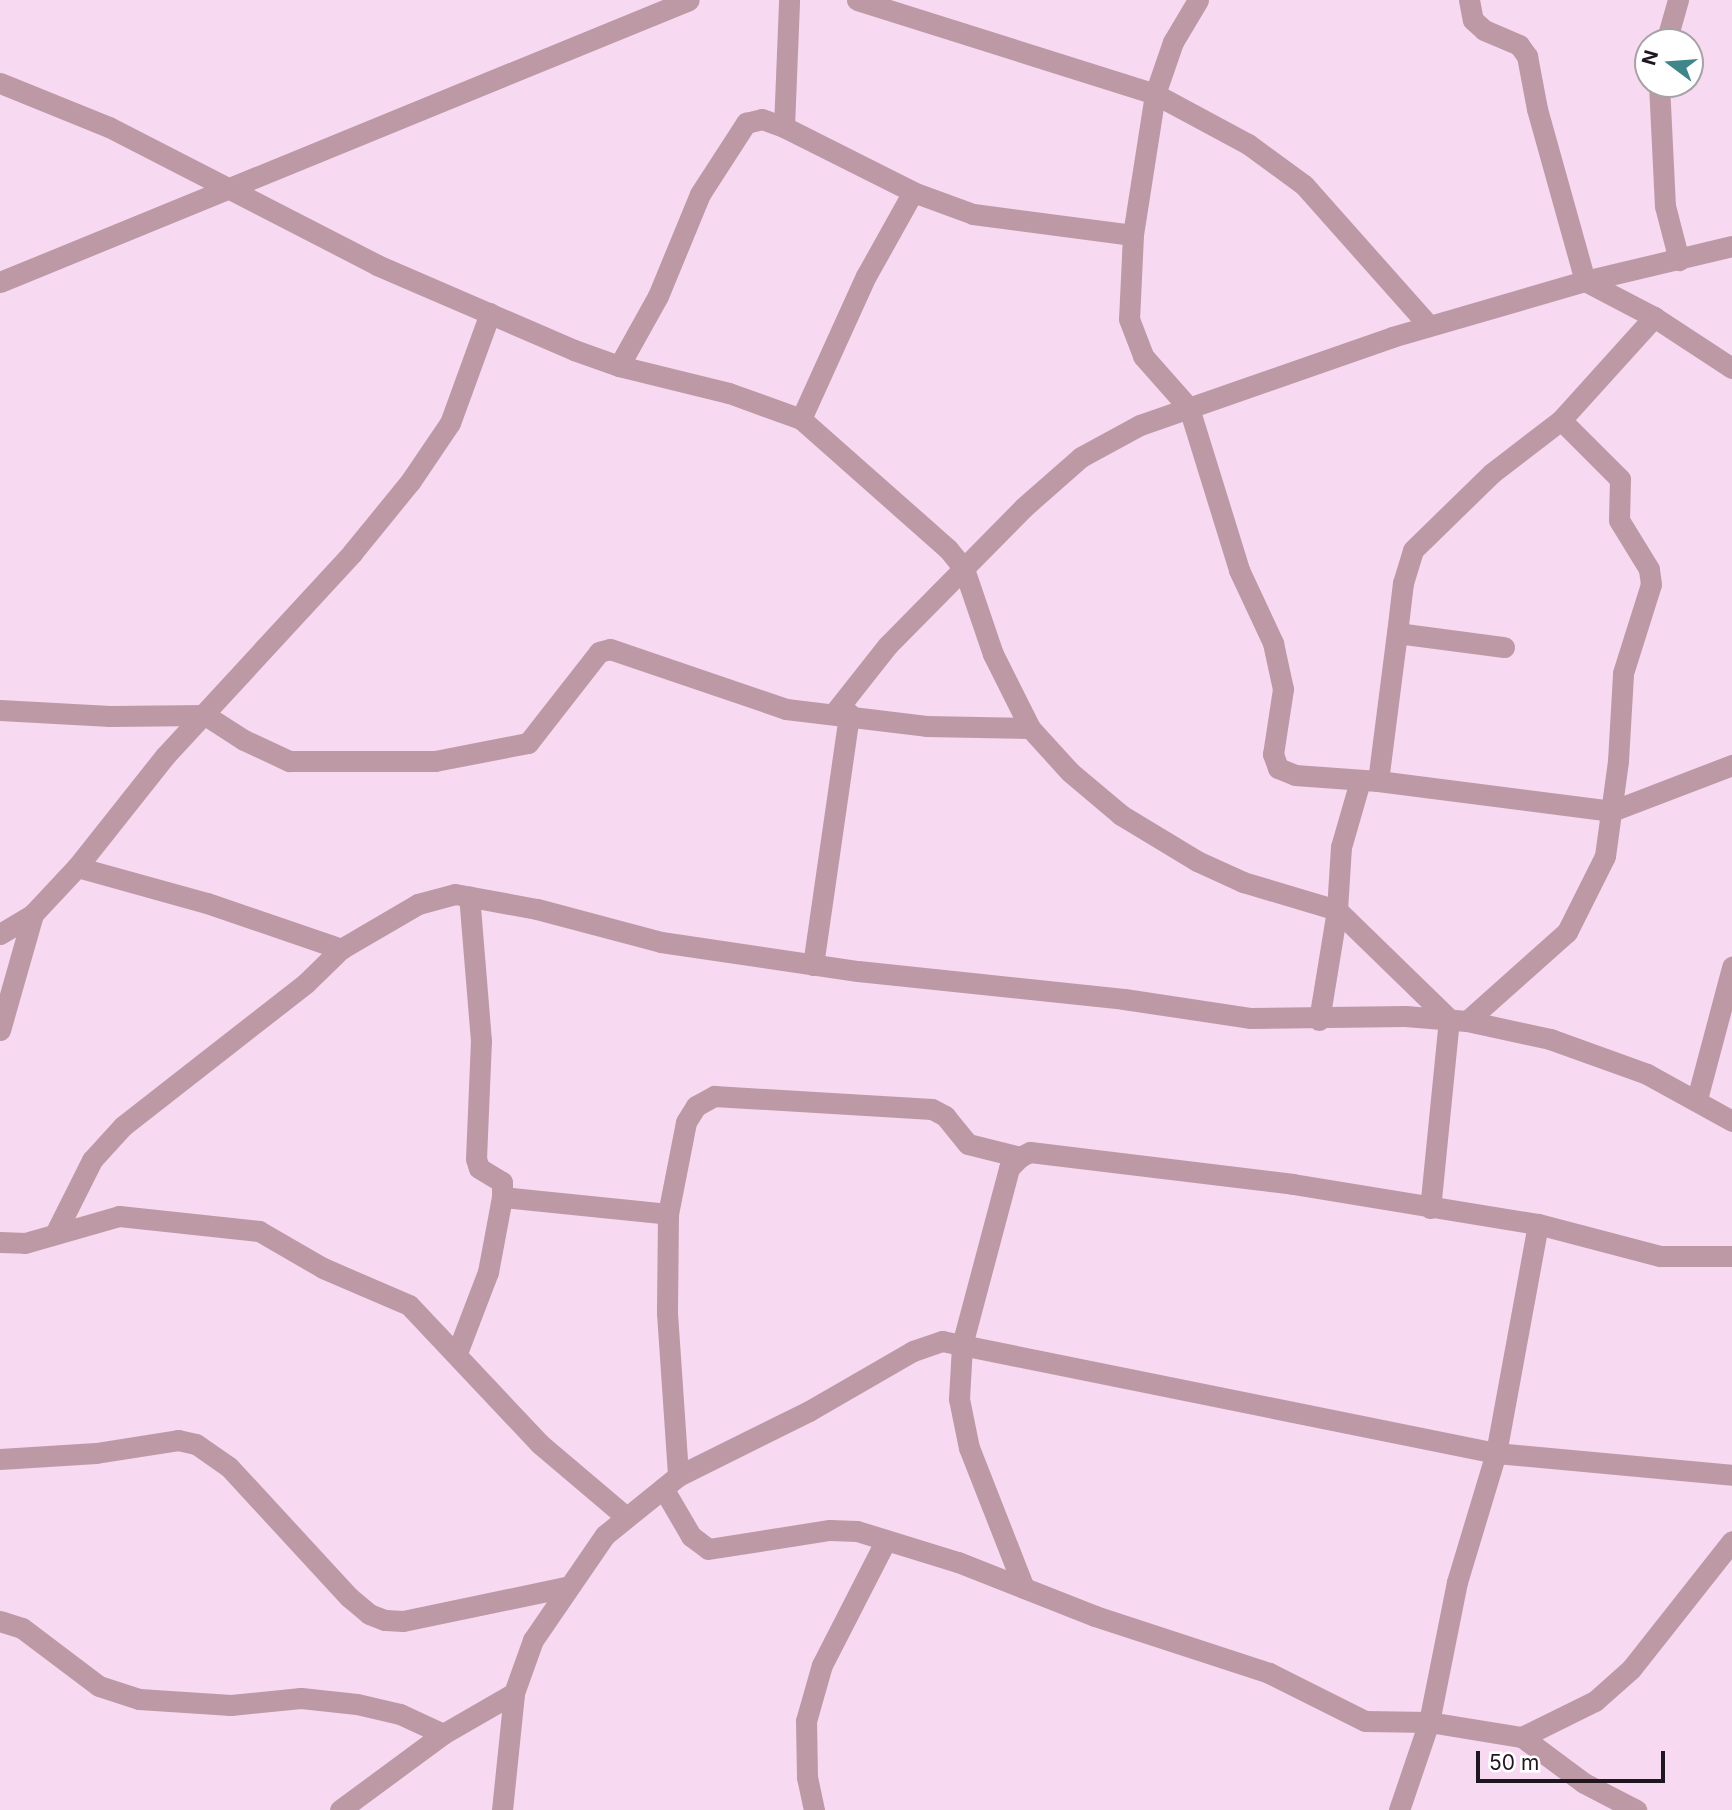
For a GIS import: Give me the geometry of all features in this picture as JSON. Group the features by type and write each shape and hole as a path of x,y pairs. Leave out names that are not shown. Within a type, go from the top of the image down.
{"street":[{"path":"0,282 688,0"},
{"path":"784,127 789,0"},
{"path":"858,0 1156,94 1283,167 1429,326"},
{"path":"1198,0 1173,42 1156,94 1133,235 1129,319 1143,356 1189,408 1239,570 1279,663 1283,688 1273,754 1278,768 1295,775 1369,781 1612,811 1732,765"},
{"path":"1469,0 1473,20 1484,30 1519,45 1527,56 1537,109 1585,281 1654,317 1732,368"},
{"path":"1670,28 1678,0"},
{"path":"0,83 109,127 365,259 490,313 620,366 729,393 801,419 948,548 964,569 993,654 1030,728 1070,772 1121,815 1197,861 1243,882 1337,910 1458,1020"},
{"path":"1660,98 1665,205 1679,260"},
{"path":"620,366 658,296 700,194 734,137 746,123 762,119 784,127 913,192 974,214 1133,235"},
{"path":"801,419 878,253 913,192"},
{"path":"813,965 842,713 888,645 1081,457 1140,425 1429,326 1585,281 1732,246"},
{"path":"0,934 33,914 78,867 165,757 410,482 450,423 490,313"},
{"path":"1319,1020 1337,910 1341,847 1369,781 1403,583 1413,550 1492,473 1561,420 1654,317"},
{"path":"1430,1208 1458,1020 1567,932 1605,856 1612,811 1623,673 1647,599 1649,569 1619,520 1620,479 1561,420"},
{"path":"1396,633 1504,647"},
{"path":"0,710 110,716 205,715 244,740 289,761 436,761 528,743 599,652 610,649 622,650 745,698 786,709 842,713 926,726 1030,728"},
{"path":"78,867 207,902 341,949"},
{"path":"57,1230 92,1160 123,1126 287,999 341,949 418,904 456,894 661,943 813,965 1136,1000 1250,1018 1319,1020 1405,1016 1458,1020 1550,1039 1647,1073 1732,1121"},
{"path":"457,1353 488,1272 502,1197 502,1182 479,1168 476,1159 481,1041 469,896"},
{"path":"0,1030 33,914"},
{"path":"1697,1099 1732,967"},
{"path":"1020,1157 968,1144 945,1116 932,1109 714,1096 696,1106 686,1122 668,1214 667,1313 671,1482 691,1536 708,1549 831,1530 887,1540 1269,1673 1365,1721 1429,1723 1522,1737 1584,1783 1636,1810"},
{"path":"1024,1588 969,1448 960,1399 962,1345 1009,1168 1030,1152 1293,1184 1538,1224 1661,1256 1732,1256"},
{"path":"502,1197 668,1214"},
{"path":"0,1242 25,1243 57,1230 119,1216 259,1231 323,1268 409,1305 540,1444 625,1516"},
{"path":"1399,1810 1408,1773 1429,1723 1457,1582 1496,1453 1538,1224"},
{"path":"502,1810 514,1693 533,1640 566,1587 625,1516 671,1482 809,1411 914,1351 942,1341 1496,1453 1732,1475"},
{"path":"0,1459 96,1453 178,1440 195,1444 229,1467 349,1597 369,1614 385,1619 403,1621 566,1587"},
{"path":"814,1810 807,1777 806,1721 822,1665 887,1540"},
{"path":"1522,1737 1595,1701 1631,1669 1732,1541"},
{"path":"0,1621 22,1628 99,1686 139,1699 231,1705 300,1698 357,1704 400,1714 443,1734"},
{"path":"340,1810 443,1734 514,1693"}]}
